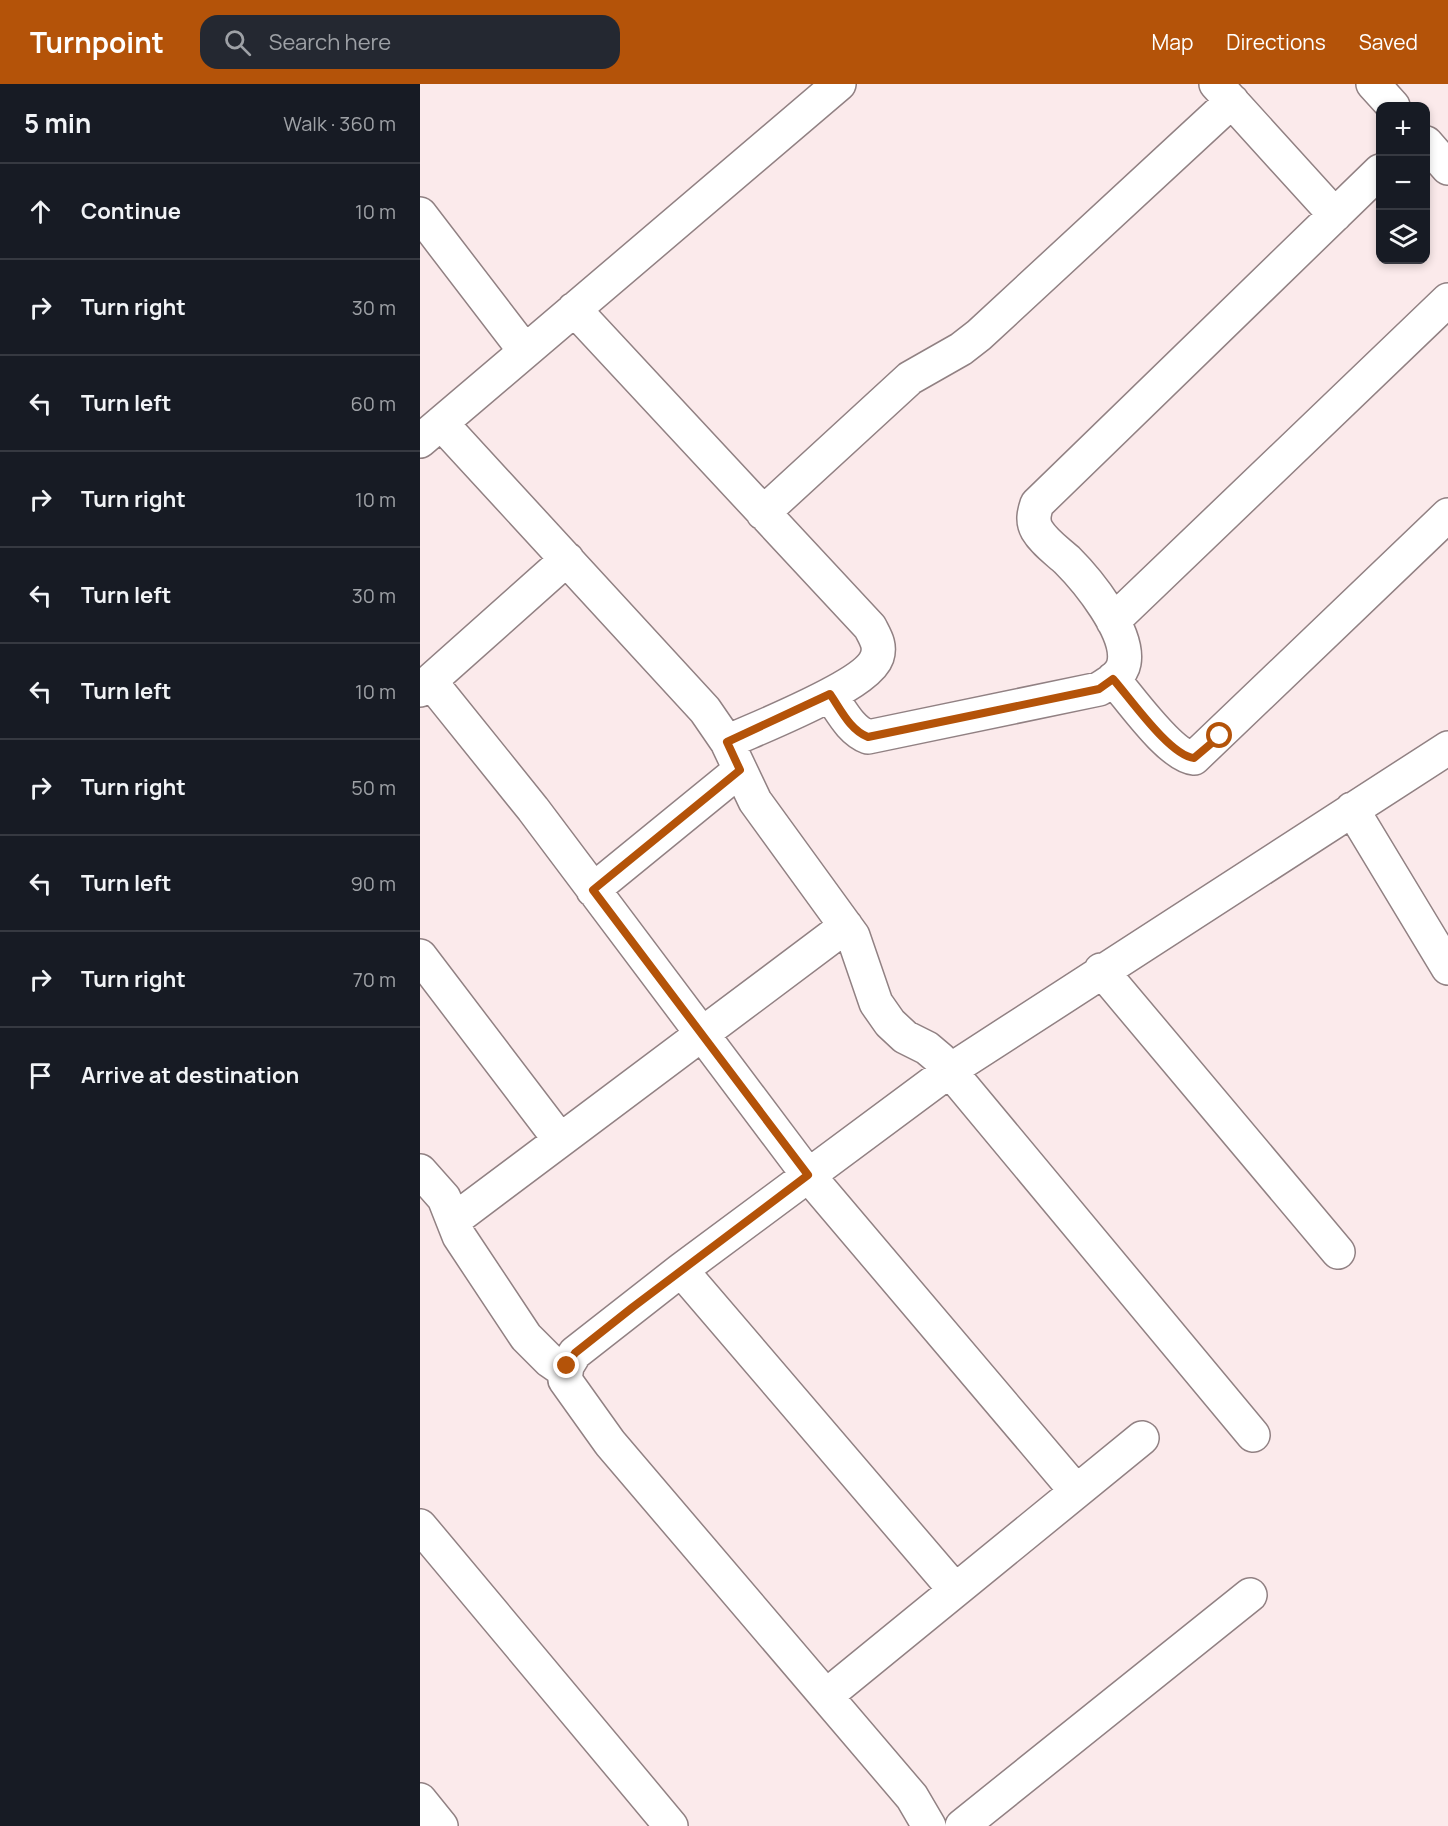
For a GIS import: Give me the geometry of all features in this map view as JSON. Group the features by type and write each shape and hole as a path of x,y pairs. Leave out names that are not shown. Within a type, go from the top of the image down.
{"street":[{"path":"839,84 430,432 567,559 678,678 733,756 755,801 853,936 876,1003 890,1023 905,1037 927,1048 949,1071 1253,1435"},
{"path":"1373,84 1389,102"},
{"path":"763,513 910,378 961,350 979,335 1224,93 1335,215"},
{"path":"1430,148 1448,168"},
{"path":"830,694 851,726 859,734 868,737 1099,689 1113,679 1124,662 1124,647 1113,621 1084,579 1036,529 1034,515 1037,504 1376,175"},
{"path":"420,214 525,351"},
{"path":"1113,621 1448,300"},
{"path":"574,309 870,627 880,646 877,659 860,675 733,756 593,890"},
{"path":"1113,679 1174,748 1186,758 1194,758 1448,515"},
{"path":"567,559 425,686 533,809 808,1175 1076,1491"},
{"path":"929,1826 912,1797 610,1443 575,1397 565,1380 566,1372 575,1353 681,1270 949,1071 1101,970 1448,748"},
{"path":"1352,809 1448,968"},
{"path":"454,1220 846,926"},
{"path":"420,956 560,1140"},
{"path":"1101,970 1338,1252"},
{"path":"420,1171 444,1198 459,1236 526,1337 550,1361 566,1372"},
{"path":"681,1270 956,1590"},
{"path":"826,1696 1142,1438"},
{"path":"421,1529 671,1826"},
{"path":"962,1826 1250,1595"},
{"path":"420,1800 441,1826"}],"route":[{"path":"567,1366 575,1353 633,1307 808,1175 593,890 740,770 727,742 822,700 830,694 851,726 859,734 868,737 1099,689 1113,679 1174,748 1186,758 1194,758 1220,736"}]}
